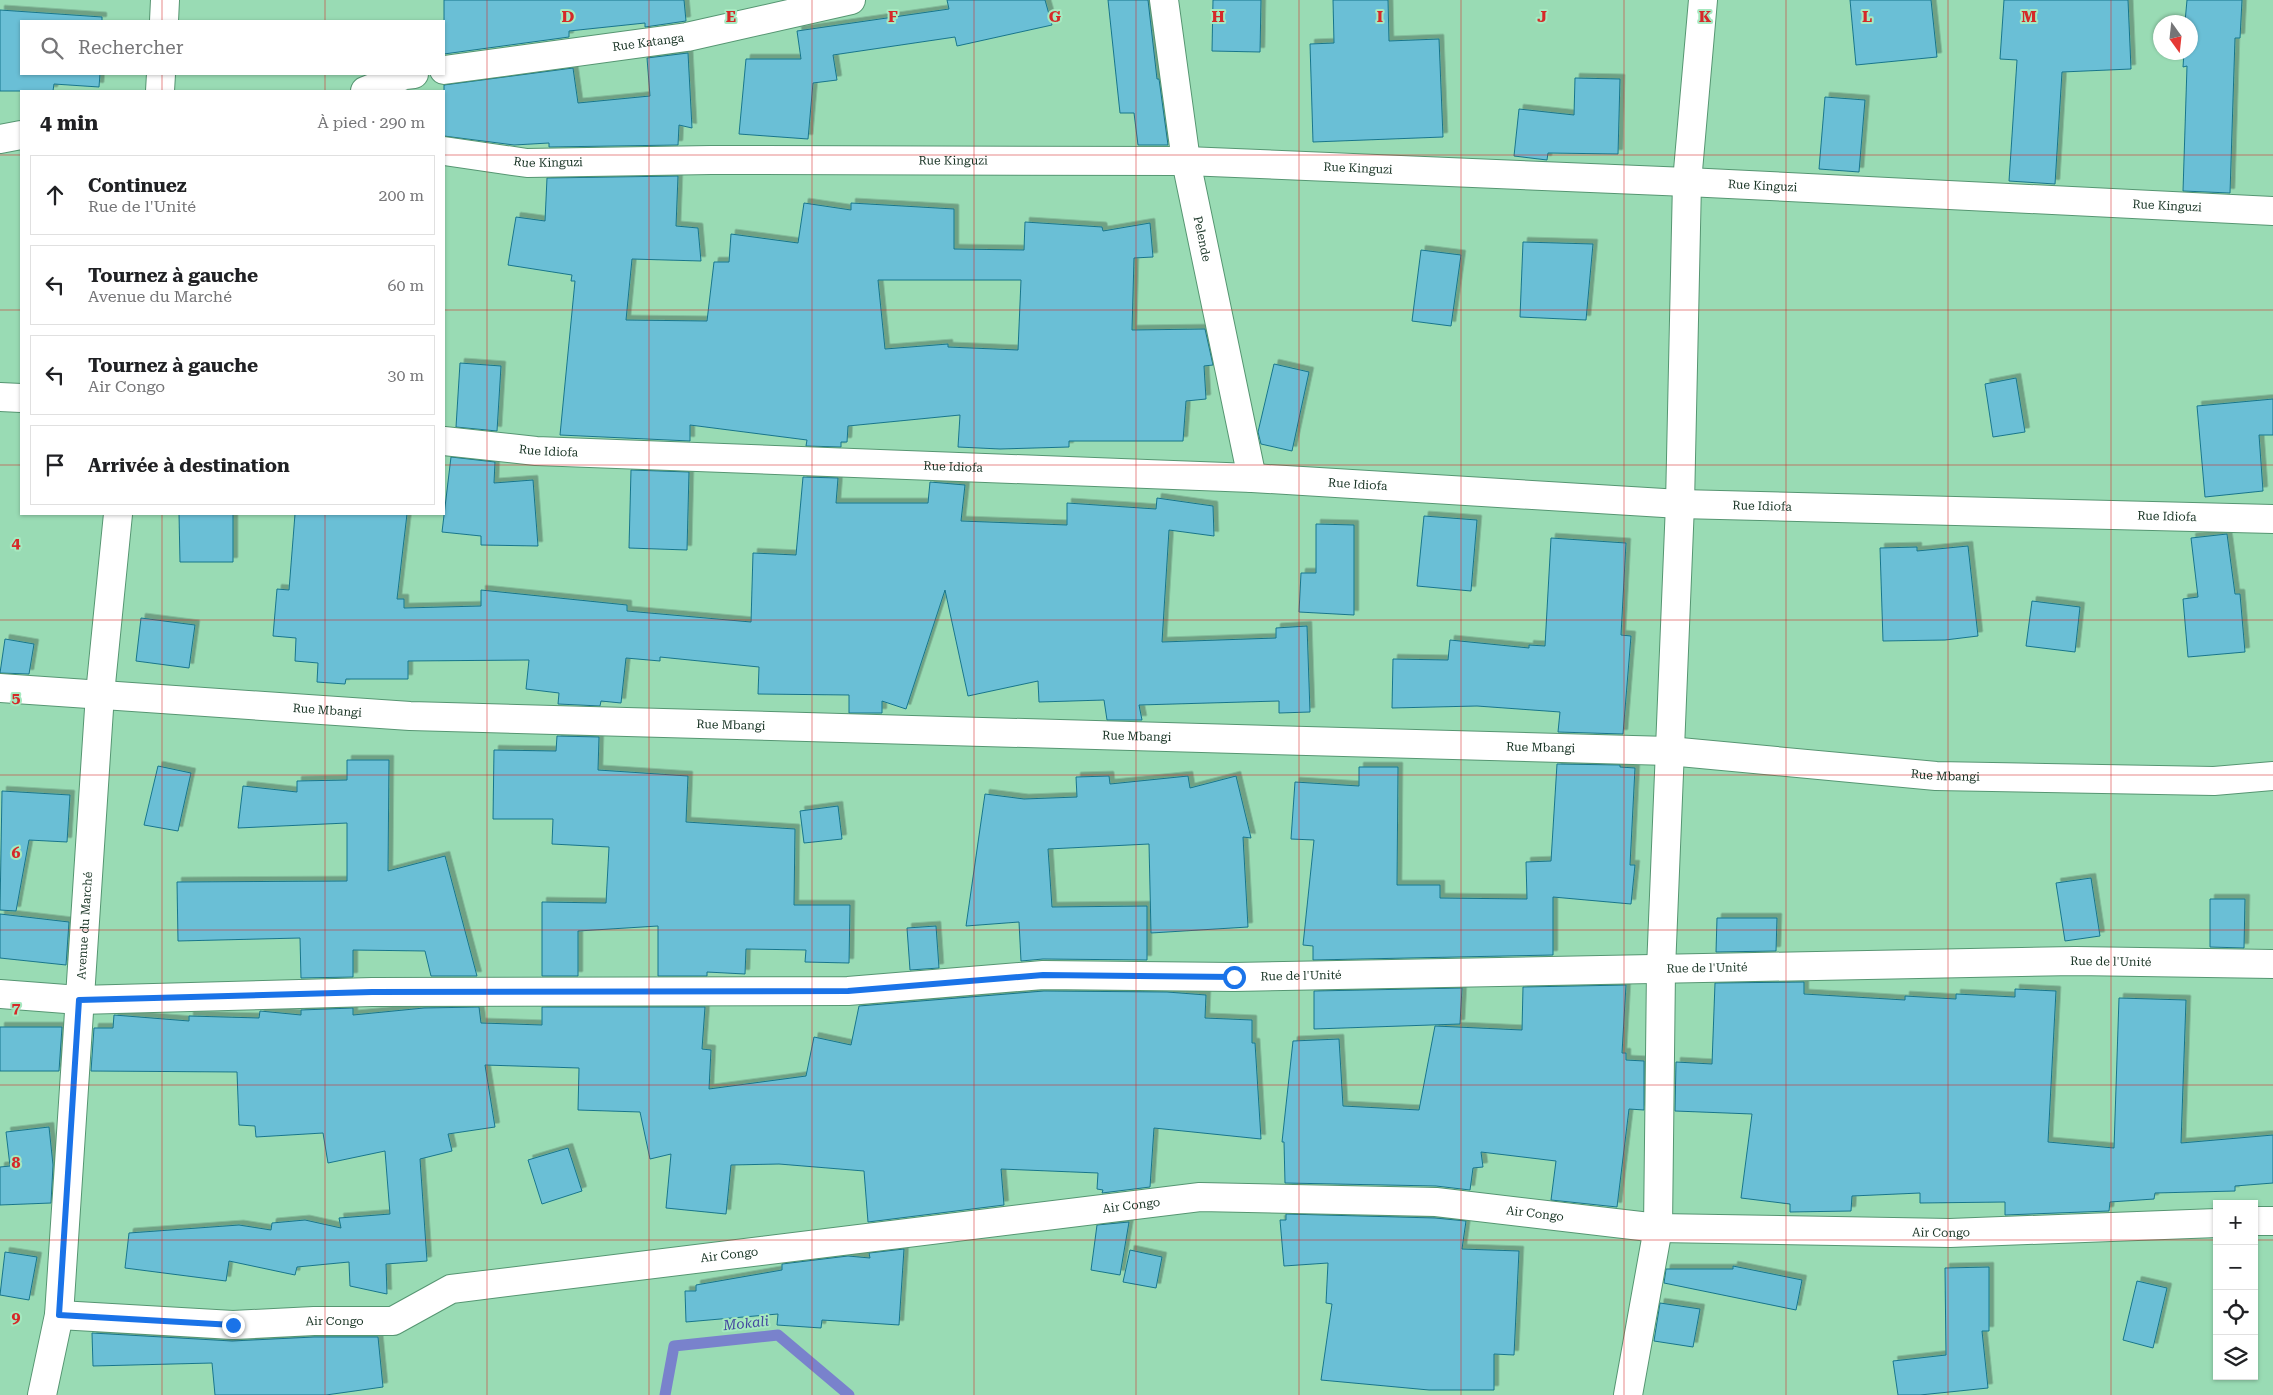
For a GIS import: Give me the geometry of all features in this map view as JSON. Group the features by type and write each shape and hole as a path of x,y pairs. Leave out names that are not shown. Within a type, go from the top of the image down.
{"street":[{"path":"164,20 165,0"},
{"name":"Rue Katanga","path":"445,70 687,37 851,0"},
{"name":"Pelende","path":"1164,0 1186,161 1252,478"},
{"path":"1628,1395 1658,1228 1661,969 1680,504 1687,182 1703,0"},
{"path":"160,90 161,75"},
{"path":"368,90 405,75"},
{"path":"0,139 20,135"},
{"name":"Rue Kinguzi","path":"445,151 527,163 711,160 1186,161 1687,182 2273,211"},
{"path":"0,397 20,398"},
{"name":"Rue Idiofa","path":"445,441 536,452 1252,478 1680,504 2273,520"},
{"name":"Avenue du Marché","path":"42,1395 59,1315 100,694 118,515"},
{"name":"Rue Mbangi","path":"0,688 410,716 1669,751 1936,776 2214,780 2273,776"},
{"name":"Rue de l'Unité","path":"0,994 79,1000 382,992 848,991 1043,975 1234,977 2075,961 2273,964"},
{"name":"Air Congo","path":"59,1315 233,1325 314,1321 393,1322 451,1289 1200,1197 1436,1202 1658,1228 1950,1233 2213,1223"},
{"path":"2258,1221 2273,1221"}],"building":[{"path":"444,0 684,0 686,21 645,27 645,23 569,31 569,37 445,54"},
{"path":"947,0 1045,0 1052,25 957,46 955,37 833,55 837,80 813,83 808,139 739,134 746,59 801,59 797,31 949,9"},
{"path":"1108,0 1148,0 1157,79 1159,79 1168,145 1138,145 1134,113 1120,113"},
{"path":"1213,0 1261,0 1260,52 1212,51"},
{"path":"1333,0 1388,0 1389,41 1439,39 1443,137 1313,142 1310,44 1334,43"},
{"path":"1850,0 1931,0 1937,57 1856,65"},
{"path":"2004,0 2128,0 2131,69 2062,72 2055,184 2009,181 2017,60 2000,59"},
{"path":"2187,0 2242,0 2240,38 2235,38 2230,193 2183,191 2187,66 2183,67 2183,60 2198,60 2198,15 2186,15"},
{"path":"0,10 102,17 102,20 20,20 20,75 100,75 99,87 54,84 53,90 0,91"},
{"path":"688,53 692,128 679,125 678,145 549,147 549,143 514,145 445,136 444,85 573,68 578,103 650,96 647,58"},
{"path":"1575,78 1620,79 1618,154 1548,153 1547,160 1514,156 1519,109 1574,115"},
{"path":"1825,97 1865,100 1859,172 1819,169"},
{"path":"678,176 676,226 698,228 701,261 632,259 626,320 707,321 714,262 729,262 731,234 798,243 804,203 851,210 851,203 954,209 954,249 1024,250 1025,222 1102,227 1103,231 1150,223 1153,257 1134,258 1132,330 1205,329 1213,365 1204,366 1206,399 1186,401 1183,441 1069,441 1069,447 1000,449 958,447 960,415 848,426 847,442 841,442 841,447 806,446 807,440 690,425 690,441 560,435 575,281 571,281 572,275 508,265 516,217 545,221 547,178","holes":["878,280 1021,280 1018,350 948,347 948,344 885,349"]},
{"path":"1523,242 1593,244 1586,320 1520,317"},
{"path":"1421,250 1461,255 1451,326 1412,321"},
{"path":"460,363 501,366 497,431 456,427"},
{"path":"1274,364 1309,372 1292,451 1261,444 1258,432"},
{"path":"2016,378 2025,432 1993,437 1985,384"},
{"path":"2273,399 2273,435 2259,435 2263,491 2205,497 2197,406"},
{"path":"451,457 495,462 494,483 533,480 538,546 481,545 481,536 442,532"},
{"path":"631,470 689,472 687,550 629,548"},
{"path":"803,477 838,478 836,503 928,503 930,482 965,485 961,521 1067,525 1067,503 1156,509 1157,498 1213,506 1214,536 1169,530 1162,642 1276,638 1276,628 1307,626 1310,712 1279,713 1279,701 1139,705 1142,720 1107,720 1104,700 1039,702 1038,681 968,696 945,590 906,709 882,701 882,713 849,713 849,695 758,694 759,667 660,657 660,661 626,658 621,703 601,701 600,706 558,704 559,693 526,689 529,660 408,661 408,679 346,679 345,684 317,682 318,663 295,661 296,638 273,636 277,589 289,590 295,515 407,515 397,599 404,599 404,608 481,606 481,590 627,605 627,611 751,622 753,553 796,555"},
{"path":"179,515 233,515 233,562 180,562"},
{"path":"1424,516 1477,520 1471,591 1417,586"},
{"path":"1316,524 1354,525 1354,615 1299,612 1301,573 1316,573"},
{"path":"2227,534 2235,594 2240,594 2245,652 2188,657 2183,599 2198,597 2191,538"},
{"path":"1551,538 1626,543 1621,635 1631,636 1623,734 1558,732 1560,712 1477,706 1392,708 1393,659 1448,660 1450,640 1529,648 1529,645 1545,646"},
{"path":"1968,546 1978,636 1945,640 1883,641 1880,548 1917,547 1917,551"},
{"path":"2032,601 2080,607 2075,652 2026,646"},
{"path":"141,618 195,625 189,668 136,661"},
{"path":"5,639 34,644 29,674 0,673"},
{"path":"557,736 599,737 598,770 688,776 686,822 795,829 794,905 850,905 849,963 805,962 806,950 746,949 745,974 707,972 707,976 658,976 658,926 578,931 578,976 542,976 542,902 606,903 609,847 552,844 553,819 493,819 494,750 556,751"},
{"path":"347,760 389,760 388,871 445,856 477,976 431,976 425,951 353,950 353,977 301,978 300,938 178,941 177,882 347,881 347,823 238,828 243,786 297,792 297,781 347,780"},
{"path":"1557,764 1620,765 1620,767 1635,768 1630,865 1635,865 1631,904 1553,897 1553,955 1313,960 1313,946 1303,945 1314,840 1291,839 1295,782 1359,786 1359,767 1398,767 1397,885 1440,885 1440,898 1527,899 1526,862 1551,861"},
{"path":"158,766 191,773 178,831 144,825"},
{"path":"1109,776 1110,784 1188,776 1190,788 1236,776 1251,838 1243,837 1248,927 1151,933 1149,844 1048,849 1052,907 1147,906 1147,960 1043,959 1021,961 1019,922 966,926 985,794 1024,799 1077,797 1076,777"},
{"path":"2,791 70,795 67,842 29,840 16,911 0,910"},
{"path":"838,806 842,839 804,843 800,811"},
{"path":"2091,878 2100,936 2065,941 2056,883"},
{"path":"2210,899 2245,899 2244,948 2210,947"},
{"path":"0,914 69,922 66,965 0,958"},
{"path":"1717,918 1777,918 1776,951 1716,952"},
{"path":"936,926 939,968 910,970 907,928"},
{"path":"1804,982 1804,994 1905,1000 1905,996 1956,999 1956,994 2015,997 2015,989 2056,991 2048,1142 2114,1148 2119,998 2186,1000 2181,1143 2273,1135 2273,1183 2235,1186 2235,1191 2155,1193 2154,1199 2110,1202 2109,1211 2005,1215 2005,1202 1920,1203 1920,1193 1852,1196 1851,1211 1790,1212 1790,1204 1741,1198 1752,1114 1675,1111 1676,1062 1712,1064 1715,983"},
{"path":"1626,985 1622,1053 1626,1053 1626,1060 1644,1061 1644,1110 1629,1109 1617,1207 1551,1200 1556,1161 1481,1152 1483,1167 1473,1168 1470,1190 1436,1186 1285,1183 1284,1142 1282,1142 1293,1041 1339,1039 1343,1106 1419,1110 1435,1026 1522,1030 1523,987"},
{"path":"1462,988 1460,1024 1314,1029 1314,991"},
{"path":"1044,991 1167,992 1206,995 1205,1018 1252,1020 1252,1043 1255,1043 1261,1139 1154,1128 1150,1187 1102,1193 1103,1190 1097,1189 1098,1173 1001,1169 1004,1205 868,1222 864,1171 779,1164 731,1165 726,1214 666,1208 671,1154 650,1159 640,1112 578,1110 579,1068 485,1065 495,1127 448,1134 452,1151 420,1159 427,1261 386,1264 387,1294 350,1286 349,1262 297,1267 295,1275 229,1261 226,1281 125,1268 129,1233 239,1225 271,1230 272,1223 305,1220 341,1228 339,1218 390,1214 385,1151 328,1163 323,1133 256,1137 255,1126 239,1125 237,1072 91,1071 94,1028 113,1028 114,1015 189,1021 189,1016 259,1018 260,1011 301,1015 301,1010 353,1008 353,1015 424,1008 479,1007 481,1023 542,1025 542,1007 705,1007 702,1049 711,1050 709,1089 806,1076 814,1037 851,1045 859,1006"},
{"path":"0,1027 62,1027 59,1071 0,1071"},
{"path":"49,1127 53,1165 51,1203 0,1205 0,1167 10,1166 6,1132"},
{"path":"568,1148 582,1191 542,1204 528,1160"},
{"path":"1286,1214 1435,1218 1466,1221 1462,1249 1519,1251 1514,1355 1494,1354 1494,1390 1429,1390 1321,1380 1332,1304 1326,1303 1328,1263 1284,1266 1280,1220 1286,1220"},
{"path":"1129,1222 1120,1275 1091,1270 1097,1225"},
{"path":"904,1249 899,1325 822,1320 821,1328 777,1325 778,1314 686,1322 685,1291 696,1291 696,1285 782,1270 782,1264 848,1256 870,1258 869,1253"},
{"path":"1130,1250 1162,1257 1156,1288 1123,1282"},
{"path":"5,1252 37,1257 29,1300 0,1295"},
{"path":"1733,1266 1802,1280 1796,1310 1664,1283 1666,1269 1733,1269"},
{"path":"1989,1267 1989,1331 1982,1331 1988,1388 1920,1395 1898,1395 1893,1361 1946,1355 1945,1268"},
{"path":"2137,1281 2167,1288 2153,1348 2123,1340"},
{"path":"1660,1303 1700,1309 1693,1347 1654,1341"},
{"path":"92,1333 232,1341 314,1337 378,1337 383,1387 326,1395 215,1395 212,1363 93,1366"}],"waterway":[{"name":"Mokali","path":"665,1395 674,1346 778,1335 849,1395"}],"route":[{"path":"233,1325 59,1315 79,1000 372,992 848,991 1043,975 1234,977"}]}
